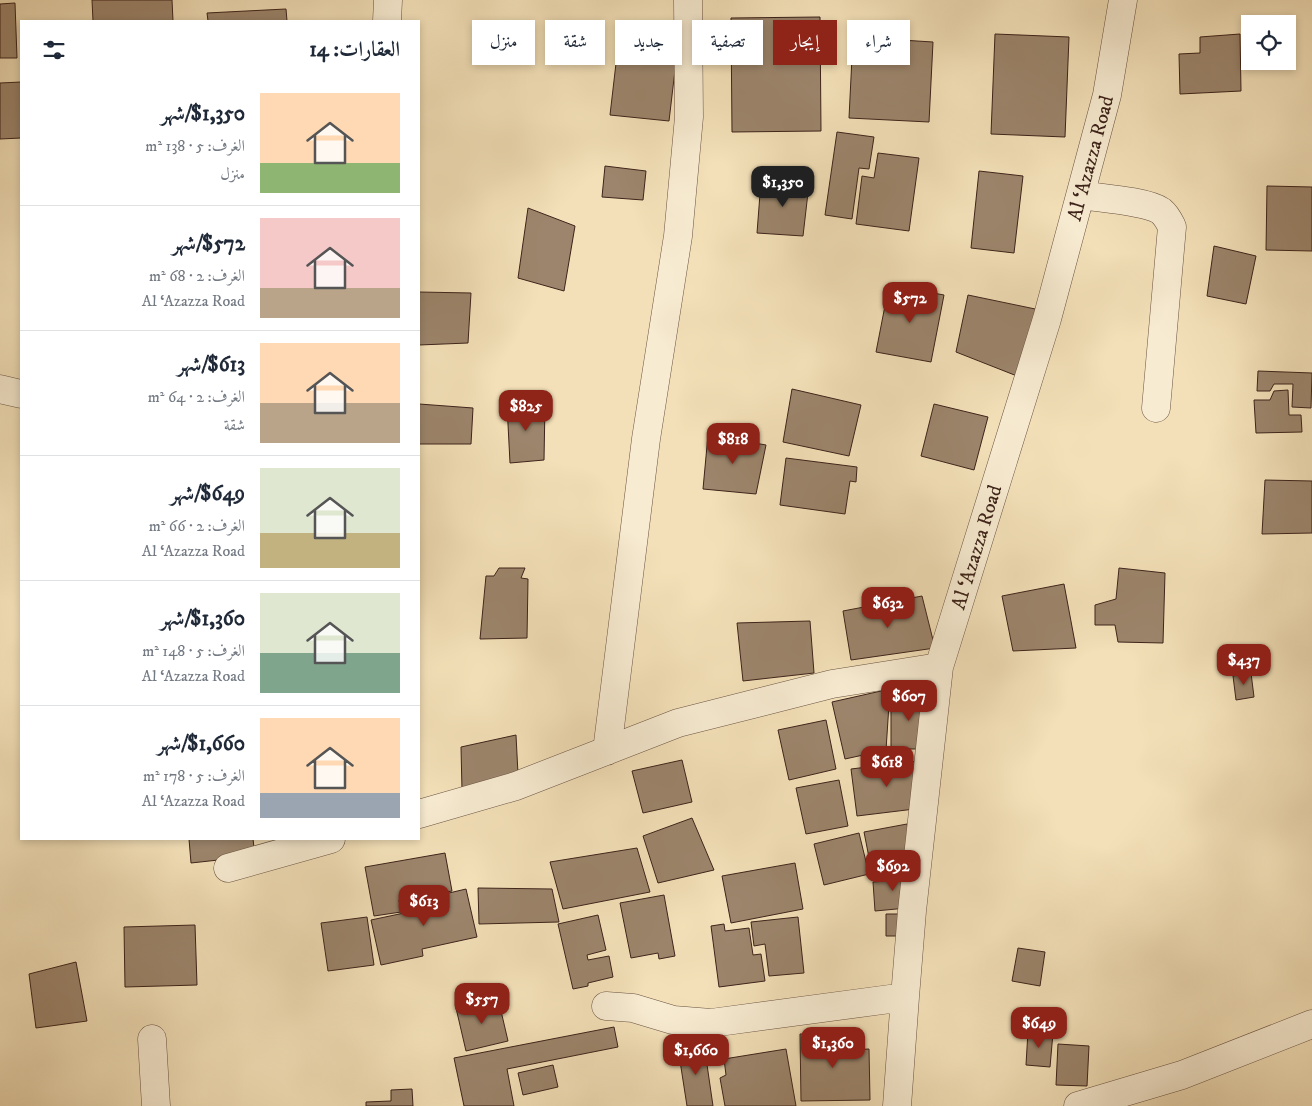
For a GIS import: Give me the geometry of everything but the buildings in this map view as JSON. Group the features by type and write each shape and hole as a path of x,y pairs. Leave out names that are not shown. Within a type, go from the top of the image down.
{"street":[{"path":"387,20 388,0"},
{"path":"607,751 646,440 678,236 690,117 688,0"},
{"name":"Al ‘Azazza Road","path":"897,1106 904,997 913,901 939,667 1047,319 1107,95 1123,0"},
{"path":"1081,195 1142,204 1160,210 1168,218 1172,227 1156,408"},
{"path":"0,390 20,394"},
{"path":"420,814 516,786 678,724 822,686 939,667"},
{"path":"228,868 327,840"},
{"path":"606,1006 633,1008 673,1020 711,1023 904,997"},
{"path":"1078,1106 1182,1075 1312,1024"},
{"path":"152,1039 156,1106"}]}
